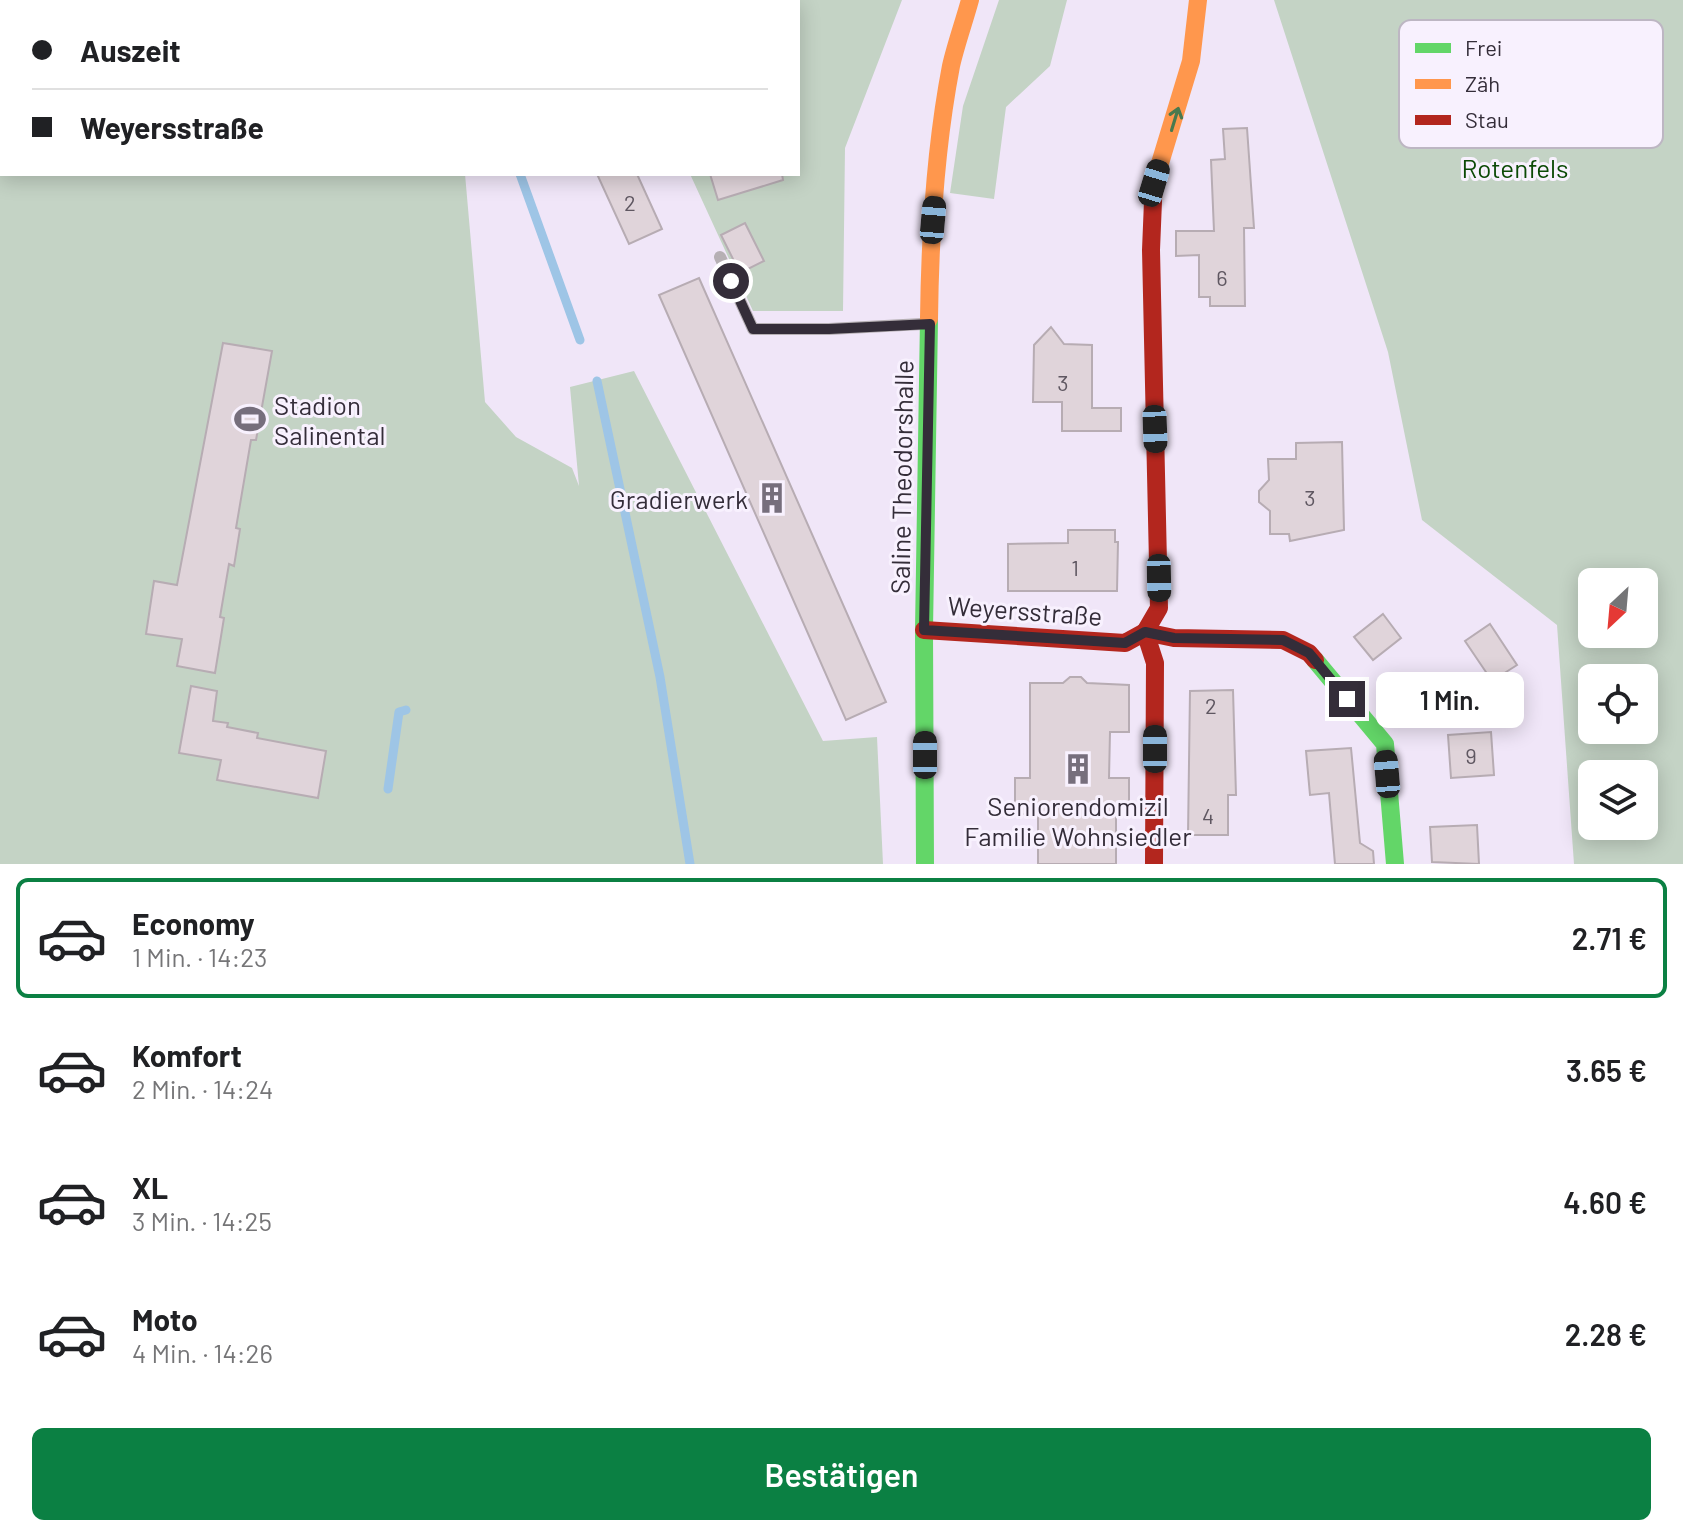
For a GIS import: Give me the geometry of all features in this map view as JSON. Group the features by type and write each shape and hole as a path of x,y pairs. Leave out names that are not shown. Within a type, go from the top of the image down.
{"street":[{"name":"Saline Theodorshalle","path":"925,864 924,630 930,247 943,114 952,62 970,0"},
{"path":"1154,864 1155,663 1145,632 1159,608 1151,250 1154,183 1191,61 1198,0"},
{"name":"Weyersstraße","path":"924,630 1125,643 1145,632 1174,638 1283,640 1309,653 1385,744 1395,864"}],"lane":[{"path":"720,257 753,329 930,324"}],"green space":[{"path":"800,0 902,0 845,148 843,311 753,311 691,176 800,176"},
{"path":"999,0 1067,0 1050,66 1006,107 994,199 950,193 963,106"},
{"name":"Rotenfels","path":"1274,0 1683,0 1683,864 1574,864 1557,625 1422,520 1388,352"},
{"name":"Stadion Salinental","path":"0,176 465,176 485,402 516,437 572,468 579,486 570,387 634,371 823,741 877,737 883,864 0,864"}],"building":[{"path":"1247,128 1254,228 1244,228 1245,306 1210,306 1210,297 1199,297 1199,255 1176,256 1176,231 1214,231 1211,160 1225,159 1223,129"},
{"path":"598,176 638,176 662,229 629,244"},
{"path":"711,176 782,176 783,180 718,200"},
{"path":"745,223 764,261 740,273 721,235"},
{"name":"Gradierwerk","path":"699,278 886,702 846,720 659,295"},
{"path":"1051,327 1064,344 1092,345 1092,408 1121,408 1121,431 1062,431 1062,402 1033,402 1034,345"},
{"path":"223,343 272,351 256,440 251,440 236,528 240,529 234,566 229,564 215,673 177,666 182,639 146,634 154,581 177,585"},
{"path":"1342,442 1344,530 1290,541 1289,534 1270,534 1270,511 1259,502 1259,491 1269,480 1268,459 1296,459 1296,443"},
{"path":"1068,530 1115,530 1115,542 1118,542 1117,591 1008,591 1008,544 1068,543"},
{"path":"1383,614 1401,638 1373,660 1354,637"},
{"path":"1490,624 1517,665 1492,681 1465,641"},
{"name":"Seniorendomizil Familie Wohnsiedler","path":"1070,677 1081,677 1087,683 1129,685 1129,732 1110,732 1109,778 1129,778 1129,813 1116,813 1116,864 1038,864 1038,814 1015,814 1015,778 1030,778 1030,683 1063,683"},
{"path":"191,686 217,691 213,721 258,733 257,738 326,751 318,798 217,780 221,760 179,753"},
{"path":"1233,690 1236,795 1228,795 1228,835 1188,835 1190,691"},
{"path":"1491,732 1494,775 1451,778 1448,735"},
{"path":"1351,748 1360,843 1373,851 1374,864 1335,864 1329,793 1310,795 1306,751"},
{"path":"1477,825 1479,864 1432,862 1430,827"}],"waterway":[{"path":"521,176 580,340"},
{"path":"597,381 660,677 690,864"},
{"path":"388,789 399,712 406,710"}],"traffic: fast":[{"path":"925,864 924,630 929,319"},
{"path":"1315,660 1385,744 1395,864"}],"traffic: slow":[{"path":"929,319 937,160 951,66 970,0"},
{"path":"1153,201 1154,183 1191,61 1198,0"}],"traffic: jam":[{"path":"1153,201 1151,250 1159,608 1145,632 1155,663 1154,864"},
{"path":"924,630 1125,643 1145,632 1174,638 1283,640 1309,653 1315,660"}],"place":[{"name":"Stadion Salinental","path":"250,419"},
{"name":"Gradierwerk","path":"772,498"},
{"name":"Seniorendomizil Familie Wohnsiedler","path":"1078,769"}],"route":[{"path":"731,281 753,329 930,324 924,630 1125,643 1145,632 1174,638 1283,640 1309,653 1347,699"}]}
